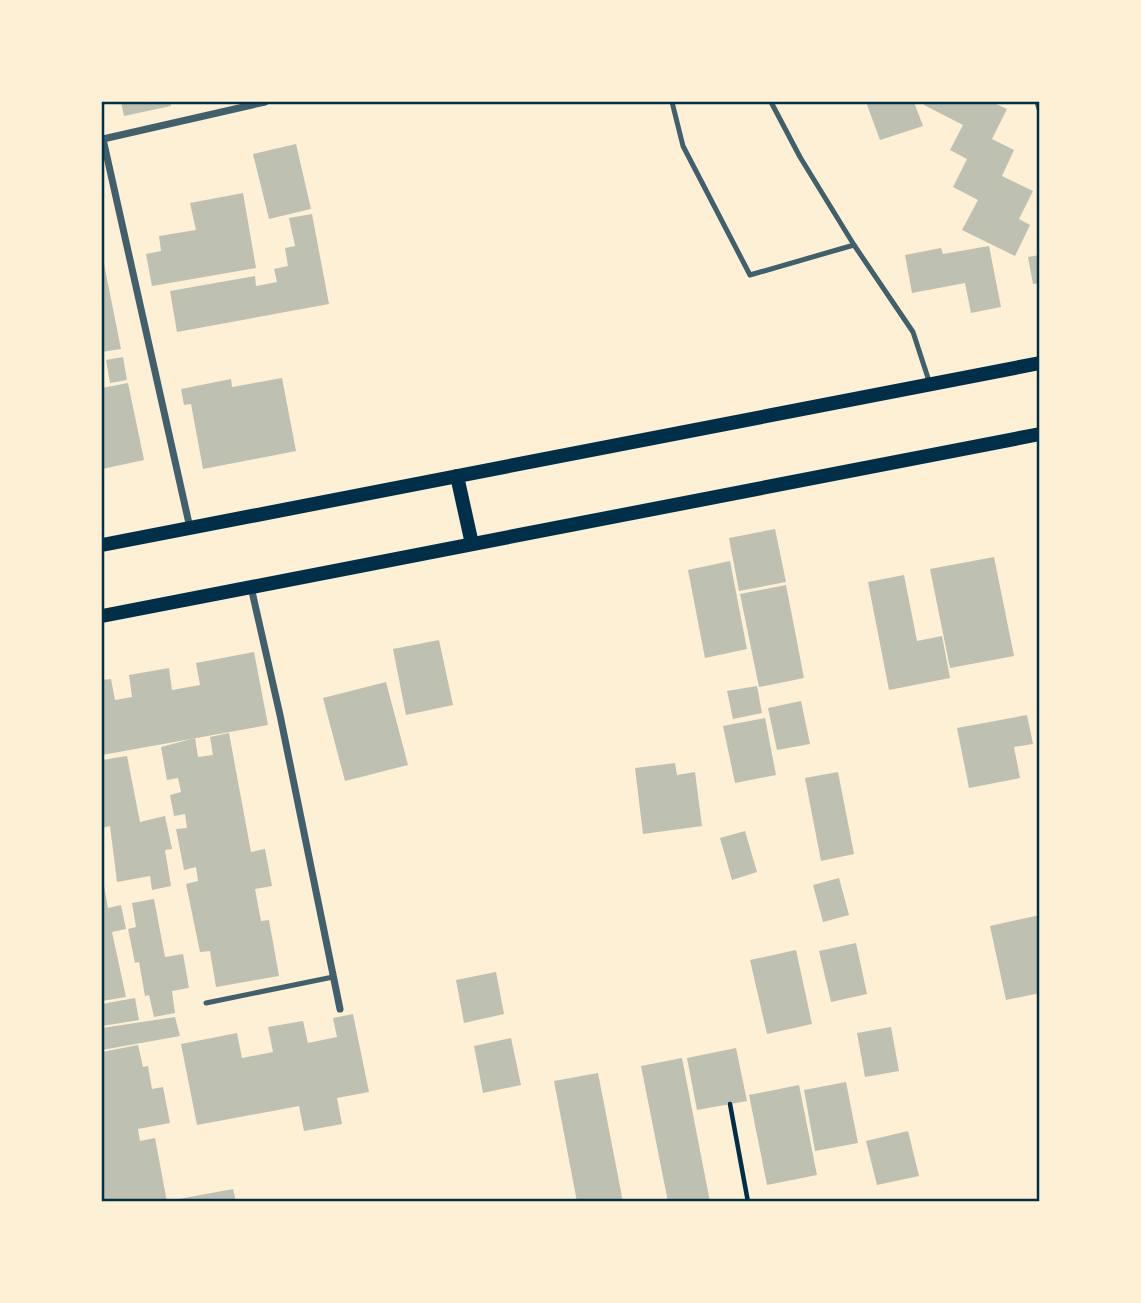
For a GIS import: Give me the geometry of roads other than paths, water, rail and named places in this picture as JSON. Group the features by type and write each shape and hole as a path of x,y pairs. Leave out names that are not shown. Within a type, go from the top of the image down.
{"main road":[{"path":"102,545 1040,363"},
{"path":"102,616 1040,434"},
{"path":"457,476 472,544"}],"street":[{"path":"190,528 103,139 265,102"},
{"path":"251,587 340,1009"}],"lane":[{"path":"672,102 683,146 750,275 854,244"},
{"path":"771,102 800,157 913,332 930,384"},
{"path":"1037,102 1040,112"},
{"path":"206,1003 333,977"}]}
